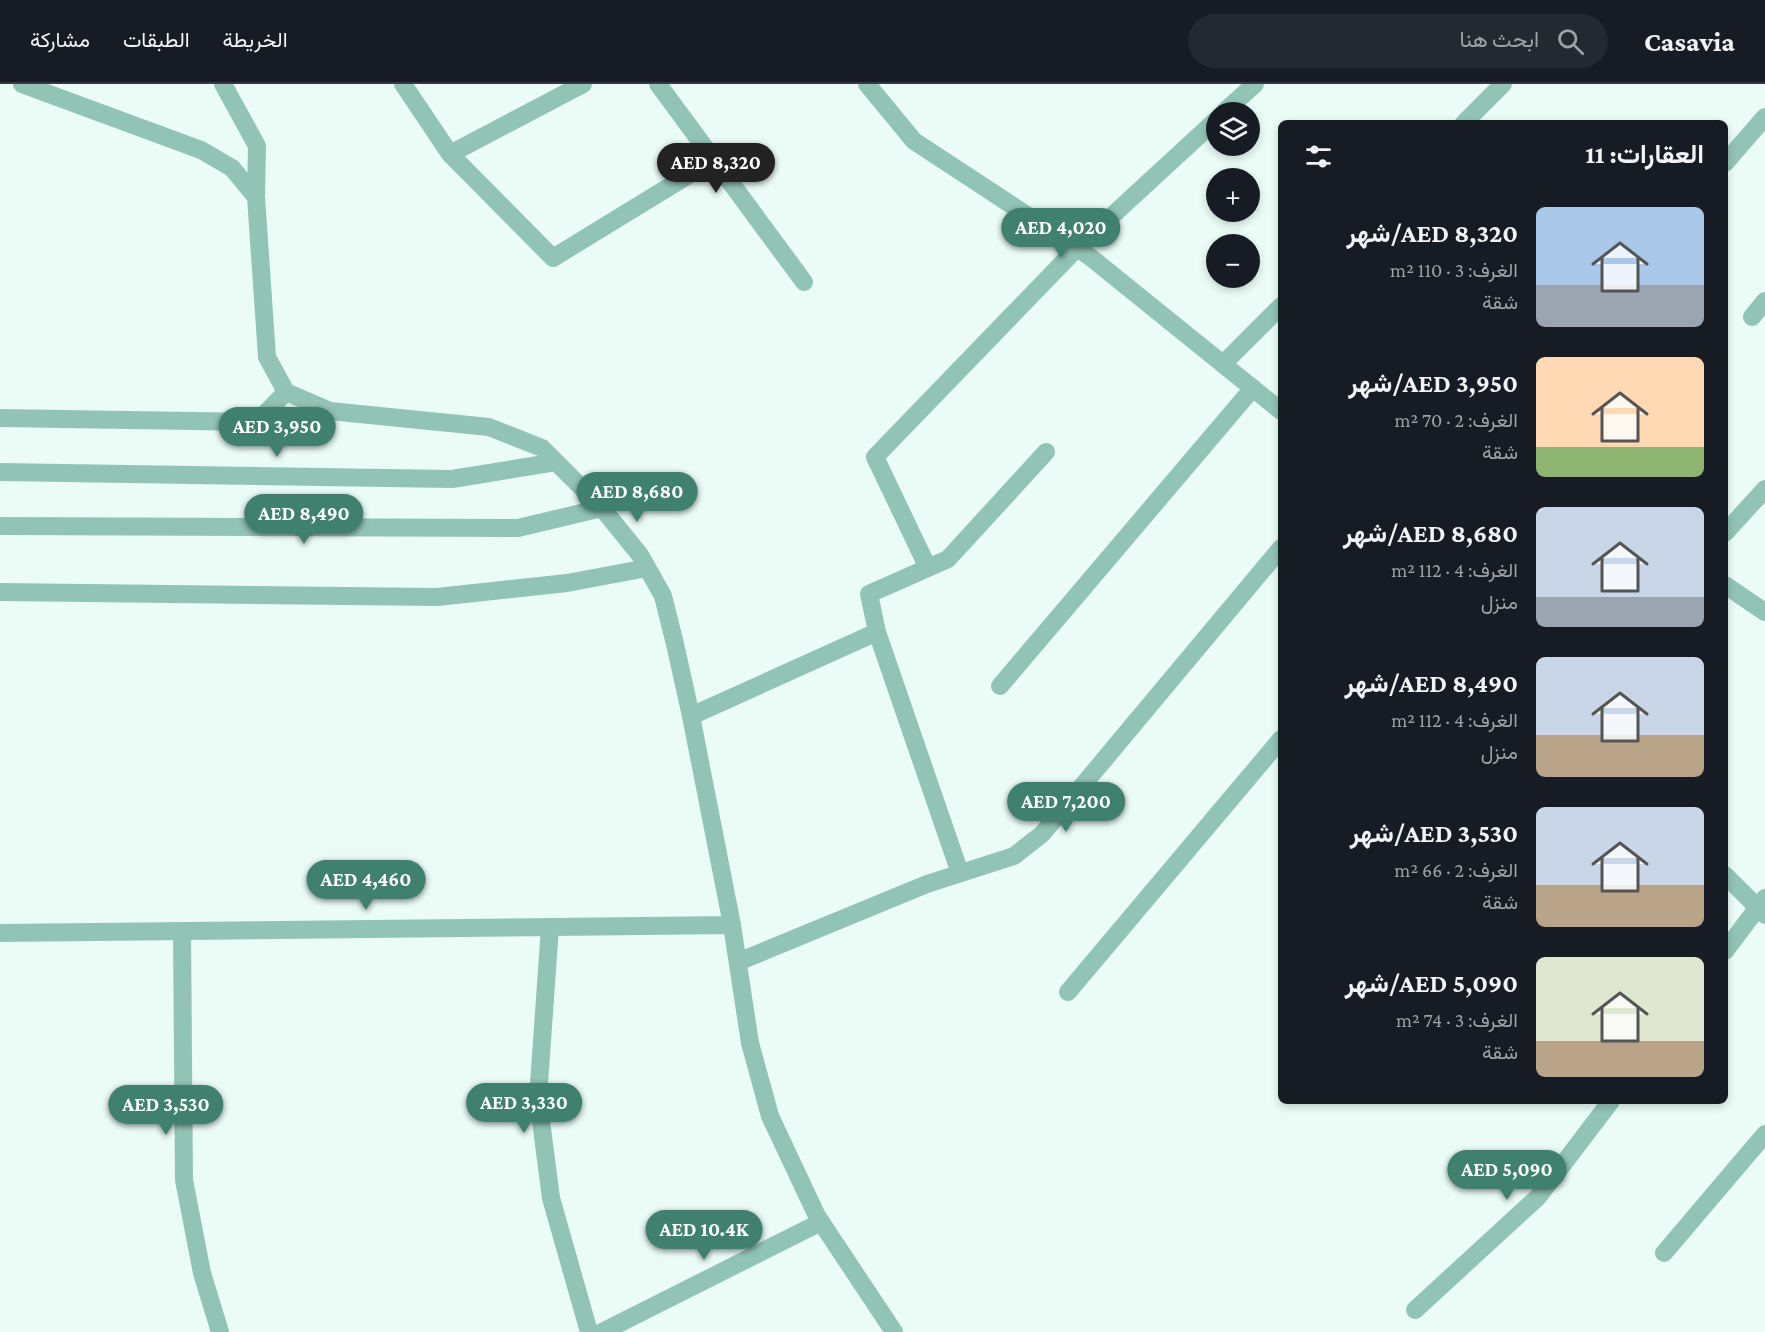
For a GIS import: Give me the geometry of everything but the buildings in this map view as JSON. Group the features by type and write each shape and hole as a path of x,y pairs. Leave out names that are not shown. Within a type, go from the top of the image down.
{"street":[{"path":"22,84 201,150 232,168 256,197"},
{"path":"223,84 257,146 256,197 267,357 286,393 330,411 489,427 542,448 602,508 640,555 663,596 691,716 732,925 750,1043 770,1116 821,1222 894,1332"},
{"path":"404,84 450,154 553,258 713,159"},
{"path":"450,154 583,84"},
{"path":"658,84 804,282"},
{"path":"867,84 914,141 1077,248 1278,409"},
{"path":"1235,102 1255,84"},
{"path":"1467,120 1503,84"},
{"path":"1728,160 1765,117"},
{"path":"928,568 875,457 1077,248 1206,129"},
{"path":"1752,317 1765,301"},
{"path":"1223,364 1278,309"},
{"path":"1000,686 1253,388"},
{"path":"0,418 257,422 286,393"},
{"path":"960,873 877,632 869,594 948,559 1046,452"},
{"path":"0,472 452,479 556,462"},
{"path":"1728,530 1765,489"},
{"path":"0,526 518,528 602,508"},
{"path":"738,962 927,884 1014,856 1042,834 1278,552"},
{"path":"0,592 437,597 567,583 647,568"},
{"path":"1728,587 1765,612"},
{"path":"691,716 877,632"},
{"path":"1068,992 1278,743"},
{"path":"1728,878 1763,907 1728,948"},
{"path":"0,933 732,925"},
{"path":"550,927 538,1098 551,1198 589,1332"},
{"path":"182,931 184,1180 202,1273 220,1332"},
{"path":"1414,1310 1538,1197 1609,1104"},
{"path":"1664,1253 1765,1134"},
{"path":"602,1332 821,1222"}]}
